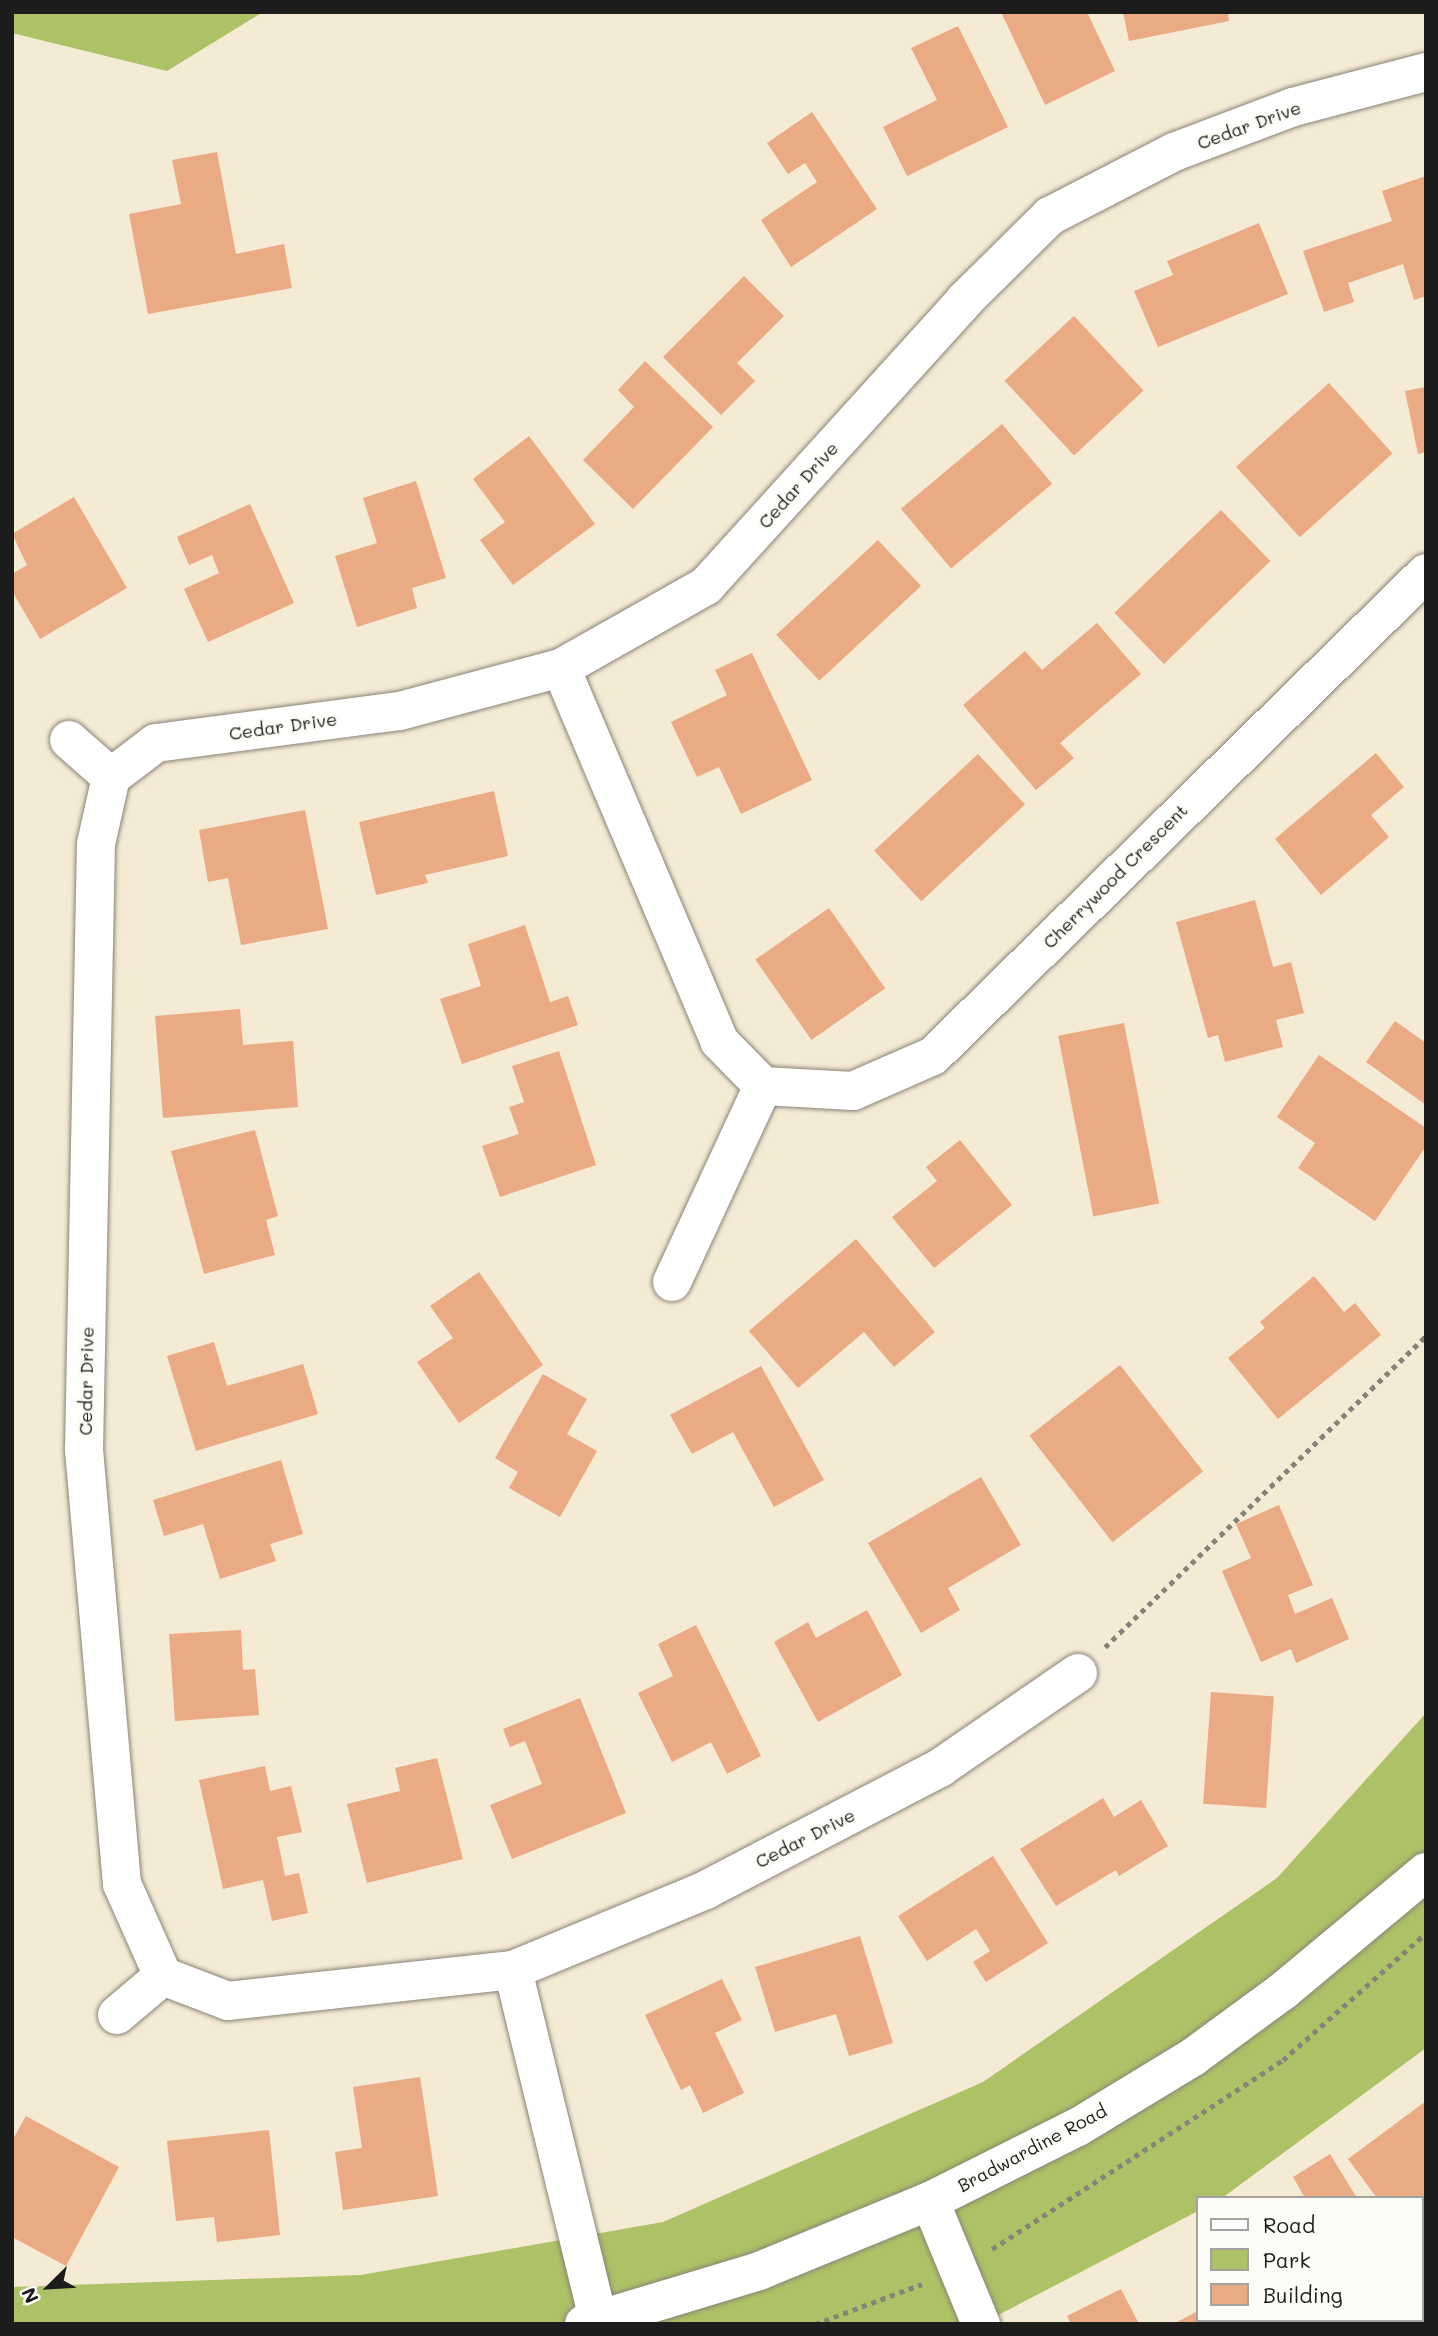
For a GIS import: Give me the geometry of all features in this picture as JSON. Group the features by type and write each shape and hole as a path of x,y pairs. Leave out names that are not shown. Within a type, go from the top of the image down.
{"street":[{"name":"Cedar Drive","path":"1079,1673 940,1768 706,1890 513,1970 228,2001 163,1976 122,1884 84,1450 96,844 111,777 156,743 400,711 561,668 706,586 965,300 1050,216 1186,148 1293,107 1426,72"},
{"name":"Cherrywood Crescent","path":"763,1086 853,1091 933,1056 1426,573"},
{"path":"561,668 719,1041 763,1086 672,1282"},
{"path":"69,740 111,777"},
{"name":"Bradwardine Road","path":"591,2322 759,2271 930,2201 1078,2127 1194,2056 1348,1942 1426,1872"},
{"path":"513,1970 591,2322"},
{"path":"117,2015 163,1976"},
{"path":"930,2201 981,2324"}],"path":[{"path":"1079,1673 1426,1336"},
{"path":"815,2324 958,2271 1283,2060 1426,1933"}],"green space":[{"path":"12,12 263,12 167,71 12,33"},
{"path":"1426,1713 1426,2048 1225,2196 1196,2196 1196,2212 981,2324 12,2324 12,2287 361,2275 663,2222 983,2082 1277,1878"}],"building":[{"path":"1001,12 1087,12 1115,71 1045,105"},
{"path":"1123,12 1228,12 1229,21 1129,41"},
{"path":"958,26 1008,127 907,176 883,127 937,100 911,48"},
{"path":"812,112 877,209 791,267 761,220 817,182 805,163 788,174 767,143"},
{"path":"217,152 236,254 284,244 292,288 148,314 129,214 181,204 172,160"},
{"path":"1426,176 1426,296 1414,300 1403,264 1348,283 1354,302 1324,312 1303,251 1392,221 1382,191"},
{"path":"1259,223 1288,294 1158,347 1134,291 1173,275 1167,261"},
{"path":"744,276 784,316 737,363 755,381 721,415 663,357"},
{"path":"1074,316 1144,391 1074,455 1005,381"},
{"path":"645,361 713,427 633,509 583,460 634,407 618,390"},
{"path":"1329,383 1393,454 1300,537 1236,467"},
{"path":"1426,387 1426,452 1418,454 1405,391"},
{"path":"1002,424 1052,484 951,569 901,509"},
{"path":"529,436 595,524 513,585 480,540 505,522 473,479"},
{"path":"416,481 446,578 412,588 417,608 357,627 335,556 377,543 363,498"},
{"path":"74,497 127,588 40,639 12,591 12,574 27,565 12,534"},
{"path":"250,504 294,603 208,642 184,589 219,573 212,555 189,565 177,537"},
{"path":"1221,510 1270,561 1164,664 1115,613"},
{"path":"878,540 921,586 819,681 776,635"},
{"path":"1097,623 1141,674 1060,743 1074,758 1036,790 963,705 1025,651 1042,670"},
{"path":"752,653 812,780 741,814 719,767 697,777 671,722 727,695 715,670"},
{"path":"1376,753 1404,787 1371,815 1389,837 1321,895 1275,839"},
{"path":"978,754 1025,804 921,901 874,851"},
{"path":"494,791 508,856 425,875 428,883 376,895 359,822"},
{"path":"305,810 328,929 241,945 228,878 208,882 199,830"},
{"path":"1255,900 1273,967 1291,962 1304,1013 1276,1020 1283,1047 1225,1062 1218,1035 1208,1038 1176,922"},
{"path":"829,908 885,988 811,1040 755,960"},
{"path":"525,925 550,1002 568,996 578,1025 462,1064 440,999 481,986 468,944"},
{"path":"240,1009 243,1045 293,1041 298,1107 163,1118 155,1016"},
{"path":"1395,1021 1426,1043 1426,1105 1366,1062"},
{"path":"1124,1023 1159,1204 1093,1216 1058,1036"},
{"path":"559,1051 596,1165 500,1197 482,1146 519,1134 509,1107 524,1102 512,1066"},
{"path":"1319,1055 1426,1128 1426,1146 1375,1221 1298,1168 1315,1143 1277,1117"},
{"path":"255,1130 278,1216 266,1220 275,1255 204,1274 171,1151"},
{"path":"960,1140 1012,1205 934,1268 892,1217 937,1181 926,1167"},
{"path":"856,1239 935,1332 894,1367 864,1332 798,1388 749,1331"},
{"path":"479,1272 543,1365 459,1423 417,1362 453,1338 430,1306"},
{"path":"1314,1276 1344,1312 1355,1303 1381,1335 1278,1419 1228,1358 1265,1328 1260,1322"},
{"path":"214,1342 227,1386 303,1364 318,1414 196,1451 167,1356"},
{"path":"1120,1365 1203,1471 1112,1542 1029,1436"},
{"path":"761,1366 824,1480 774,1507 733,1432 692,1454 670,1415"},
{"path":"543,1374 587,1399 567,1434 597,1451 560,1517 509,1488 518,1472 495,1458"},
{"path":"281,1460 303,1534 270,1544 276,1561 220,1579 203,1524 164,1536 153,1500"},
{"path":"981,1477 1021,1545 948,1588 960,1610 921,1633 868,1543"},
{"path":"1279,1505 1313,1585 1288,1595 1295,1614 1332,1598 1349,1639 1296,1663 1291,1649 1261,1662 1222,1571 1251,1558 1236,1524"},
{"path":"867,1610 902,1675 818,1722 774,1642 808,1622 816,1638"},
{"path":"696,1625 761,1756 727,1774 711,1742 672,1762 638,1693 673,1676 658,1644"},
{"path":"241,1630 243,1670 255,1669 259,1715 175,1721 169,1634"},
{"path":"1211,1692 1274,1696 1266,1808 1203,1804"},
{"path":"580,1698 626,1813 512,1859 490,1805 542,1784 525,1741 510,1747 503,1729"},
{"path":"437,1758 463,1859 367,1883 347,1804 400,1791 395,1768"},
{"path":"265,1766 270,1791 291,1786 302,1832 277,1837 285,1876 299,1873 308,1913 272,1921 263,1880 223,1889 199,1780"},
{"path":"1103,1798 1114,1817 1141,1800 1168,1846 1119,1876 1116,1870 1056,1906 1020,1849"},
{"path":"993,1856 1048,1943 986,1982 973,1962 990,1951 976,1929 927,1961 898,1916"},
{"path":"860,1936 893,2043 849,2056 836,2014 775,2032 755,1967"},
{"path":"722,1979 742,2020 715,2033 744,2093 703,2113 690,2085 681,2090 645,2015"},
{"path":"420,2077 438,2196 343,2210 335,2152 362,2148 353,2087"},
{"path":"1426,2101 1426,2209 1424,2210 1424,2196 1376,2196 1348,2159"},
{"path":"26,2116 119,2167 66,2266 12,2237 12,2141"},
{"path":"269,2130 280,2235 217,2242 214,2217 176,2221 167,2141"},
{"path":"1330,2154 1356,2196 1304,2196 1293,2177"},
{"path":"1121,2289 1139,2324 1071,2324 1067,2316"},
{"path":"1196,2312 1196,2322 1245,2324 1173,2324"}]}
